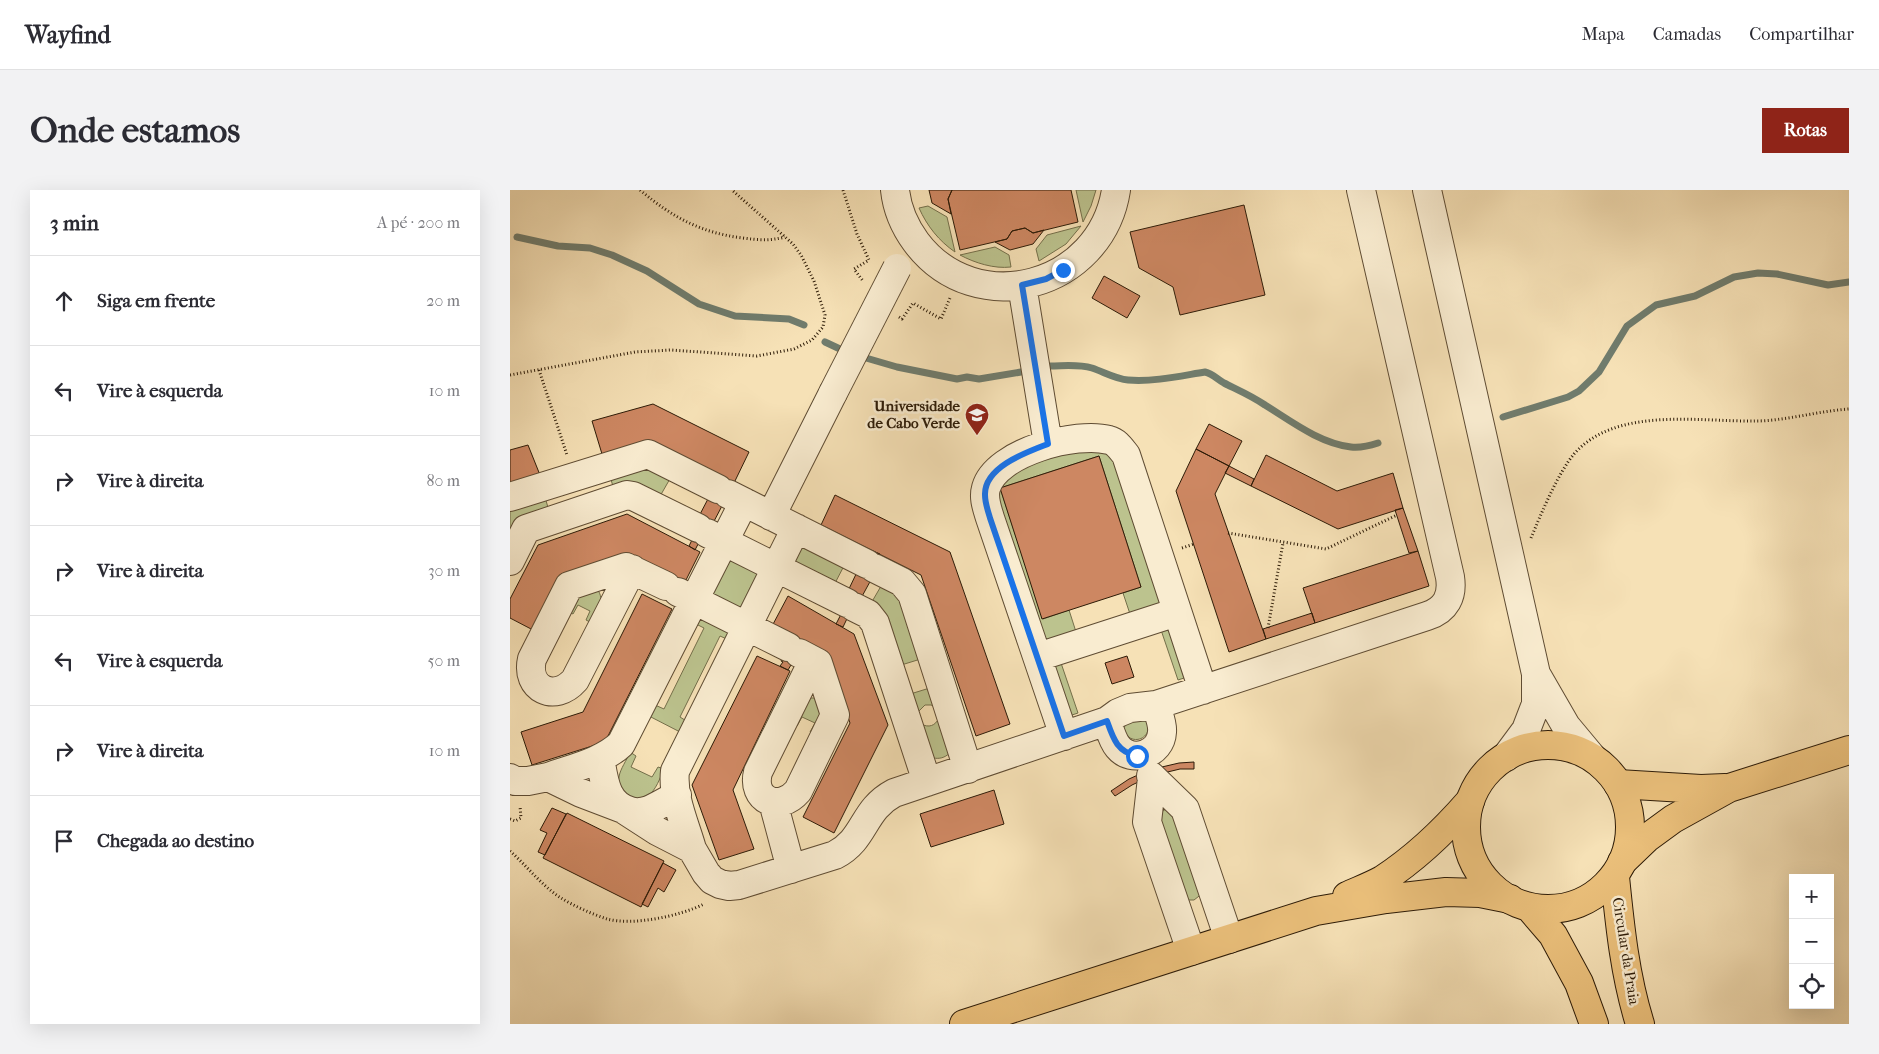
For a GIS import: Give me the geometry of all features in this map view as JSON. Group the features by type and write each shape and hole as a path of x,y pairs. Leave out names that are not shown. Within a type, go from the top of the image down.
{"main road":[{"path":"964,1024 1316,911 1381,880 1445,829 1470,801 1482,779 1499,761 1522,749 1546,745 1569,747 1590,756 1608,771 1622,790 1629,812 1630,837 1618,870"},
{"path":"1316,911 1386,899 1446,892 1480,893 1519,903 1551,908 1572,905 1592,896 1647,838 1666,824 1728,788 1849,750"},
{"path":"1618,784 1701,789 1728,788"},
{"path":"1470,801 1466,823 1468,846 1477,868 1491,886 1519,903 1553,934 1579,984 1594,1024"},
{"name":"Circular da Praia","path":"1618,870 1620,926 1627,971 1640,1024"}],"street":[{"path":"895,190 902,217 910,234 936,263 960,277 989,286 1008,287 1025,298 1046,432"},
{"path":"1025,298 1046,279 1063,270 1086,252 1103,228 1111,210 1116,190"},
{"path":"796,528 675,771 674,782 677,796 692,848 706,874 720,884 729,886 739,885 792,869 842,851 854,840 867,817 883,798 894,793 1107,721 1118,713 1130,708 1156,705 1434,614 1443,608 1449,599 1452,587 1360,190"},
{"path":"1427,190 1536,674 1536,704 1526,730 1506,758"},
{"path":"771,516 897,268 921,248"},
{"path":"1046,432 1080,439 1098,438 1111,440 1126,455 1203,690"},
{"path":"1046,432 1024,453 1002,466 991,477 985,494 990,518 1064,736"},
{"path":"510,497 648,454 902,582 912,594 968,768"},
{"path":"510,778 515,781 528,781 548,777 600,758 612,752 621,744 679,593 729,495"},
{"path":"510,561 526,529 627,496 633,496 868,614 876,623 927,782"},
{"path":"520,677 530,668 532,659 569,586 626,566 818,663 835,715 798,791 792,798 783,802 773,802 764,797 758,790 756,780 800,654"},
{"path":"520,677 532,678 539,687 548,692 559,692 568,687 575,680 632,569"},
{"path":"1038,657 1177,612"},
{"path":"1536,674 1566,726 1590,756"},
{"path":"1156,705 1162,730 1158,745 1152,751 1149,770 1147,822 1191,951"},
{"path":"1107,721 1113,739 1122,751 1137,756 1185,809 1229,939"},
{"path":"600,758 606,790 613,802 657,831 692,848"},
{"path":"548,777 581,793 635,813 648,811 677,796"},
{"path":"773,802 792,869"}],"path":[{"path":"640,190 664,209 688,224 713,233 763,241 785,237"},
{"path":"510,375 635,352 671,350 757,356 776,354 805,344 819,334 825,321 825,315 814,280 802,255 785,237 732,190"},
{"path":"844,190 857,234 869,260 854,269 864,282"},
{"path":"895,314 902,319 913,303 941,319 960,277"},
{"path":"539,370 575,477"},
{"path":"1530,540 1566,466 1575,453 1594,437 1614,428 1636,422 1671,419 1757,421 1849,409"},
{"path":"1228,533 1326,549 1397,515"},
{"path":"1268,628 1283,543"},
{"path":"510,851 561,898 607,919 621,921 661,917 699,906 710,901 720,884"}],"green space":[{"path":"1076,190 1096,190 1083,222"},
{"path":"928,206 947,217 955,252 934,233 926,221 919,208"},
{"path":"1081,226 1066,244 1039,261 1036,249 1047,235"},
{"path":"995,247 1009,255 1011,267 985,265 960,255"},
{"path":"1097,450 1111,454 1163,606 1131,617 1123,593 1141,587 1099,456 1000,488 1043,619 1069,610 1077,635 1046,645 1001,515 997,490 1009,475 1051,455"},
{"path":"647,464 671,477 659,498 614,490 610,476"},
{"path":"545,497 549,511 510,539 510,508"},
{"path":"803,540 846,562 833,587 790,565"},
{"path":"731,555 764,572 743,613 710,596"},
{"path":"884,581 898,589 924,658 898,666 870,605"},
{"path":"597,589 600,593 601,602 592,623 586,620 590,611 578,605 573,614 567,611 576,593"},
{"path":"701,614 734,631 729,640 720,636 680,717 688,722 682,733 649,716 655,705 664,709 704,628 696,624"},
{"path":"1170,624 1187,677 1178,680 1160,627"},
{"path":"1060,660 1078,713 1069,716 1052,663"},
{"path":"933,687 936,707 925,705 917,713 907,695"},
{"path":"809,698 816,698 825,706 816,735 810,732 815,723 802,717 797,726 791,723"},
{"path":"1145,717 1148,731 1145,736 1140,739 1129,737 1125,732 1123,724"},
{"path":"939,718 950,753 942,758 933,758 921,724 931,726"},
{"path":"630,752 636,756 631,767 652,777 658,767 664,769 653,791 643,798 632,798 620,788 619,777"},
{"path":"1170,809 1176,812 1203,893 1194,900 1184,900 1157,818 1164,810"}],"building":[{"path":"929,190 952,190 948,199 951,214 932,203"},
{"path":"952,190 1071,190 1078,222 1033,233 1025,228 1012,231 1007,239 960,250 948,199"},
{"path":"1244,205 1265,295 1180,315 1173,287 1139,268 1130,232"},
{"path":"1025,228 1033,233 1044,230 1033,244 1010,250 995,242 1007,239 1012,231"},
{"path":"1104,276 1140,296 1127,318 1092,298"},
{"path":"653,404 749,452 734,483 649,440 602,454 592,421"},
{"path":"1209,424 1242,441 1229,466 1196,449"},
{"path":"528,445 540,475 510,485 510,450"},
{"path":"1196,449 1229,466 1215,494 1266,639 1229,652 1176,491"},
{"path":"1266,455 1337,491 1393,473 1403,508 1338,529 1251,486"},
{"path":"1099,456 1141,587 1042,619 1000,488"},
{"path":"1229,466 1254,479 1251,486 1225,473"},
{"path":"724,478 730,482 723,504 711,527 708,525 695,550 689,546 701,522 697,520 709,497"},
{"path":"835,495 950,552 1010,724 976,736 921,575 821,525"},
{"path":"1403,508 1418,551 1409,553 1395,510"},
{"path":"627,514 700,552 685,582 627,554 561,574 533,630 510,618 510,599 538,545"},
{"path":"873,551 880,554 872,578 860,600 857,598 843,627 836,624 851,595 847,593 858,570 867,564"},
{"path":"1418,551 1429,586 1315,623 1303,588"},
{"path":"642,594 672,609 605,742 532,765 521,732 583,712"},
{"path":"788,596 854,634 888,725 834,833 803,817 850,723 827,656 771,628"},
{"path":"1312,613 1315,623 1266,639 1263,629"},
{"path":"790,644 799,653 788,670 780,666"},
{"path":"757,656 790,671 733,790 754,849 719,860 692,785"},
{"path":"1127,656 1134,677 1112,684 1105,663"},
{"path":"1194,762 1194,769 1180,769 1151,776 1115,796 1111,791 1129,779 1149,770 1179,763"},
{"path":"994,790 1004,824 931,847 920,814"},
{"path":"552,808 566,814 545,855 538,852 547,833 540,830"},
{"path":"567,813 664,861 641,907 543,858"},
{"path":"663,863 676,870 664,892 658,888 648,907 642,904"}],"waterway":[{"path":"517,237 558,246 590,248 612,255 647,271 699,304 735,316 789,319 804,325"},
{"path":"1503,417 1568,397 1579,391 1599,372 1627,326 1656,305 1695,296 1734,277 1758,273 1777,274 1828,285 1849,282"},
{"path":"825,342 840,349"},
{"path":"866,358 897,367 957,379 967,377 979,379 1021,372"},
{"path":"1050,366 1087,367 1128,380 1167,378 1205,372 1328,441 1354,447 1364,447 1378,443"}],"place":[{"name":"Universidade de Cabo Verde","path":"977,436"}],"route":[{"path":"1063,270 1046,279 1022,285 1048,444 1024,453 1002,466 991,477 986,486 986,504 1064,736 1107,721 1117,746 1122,751 1137,756"}]}
